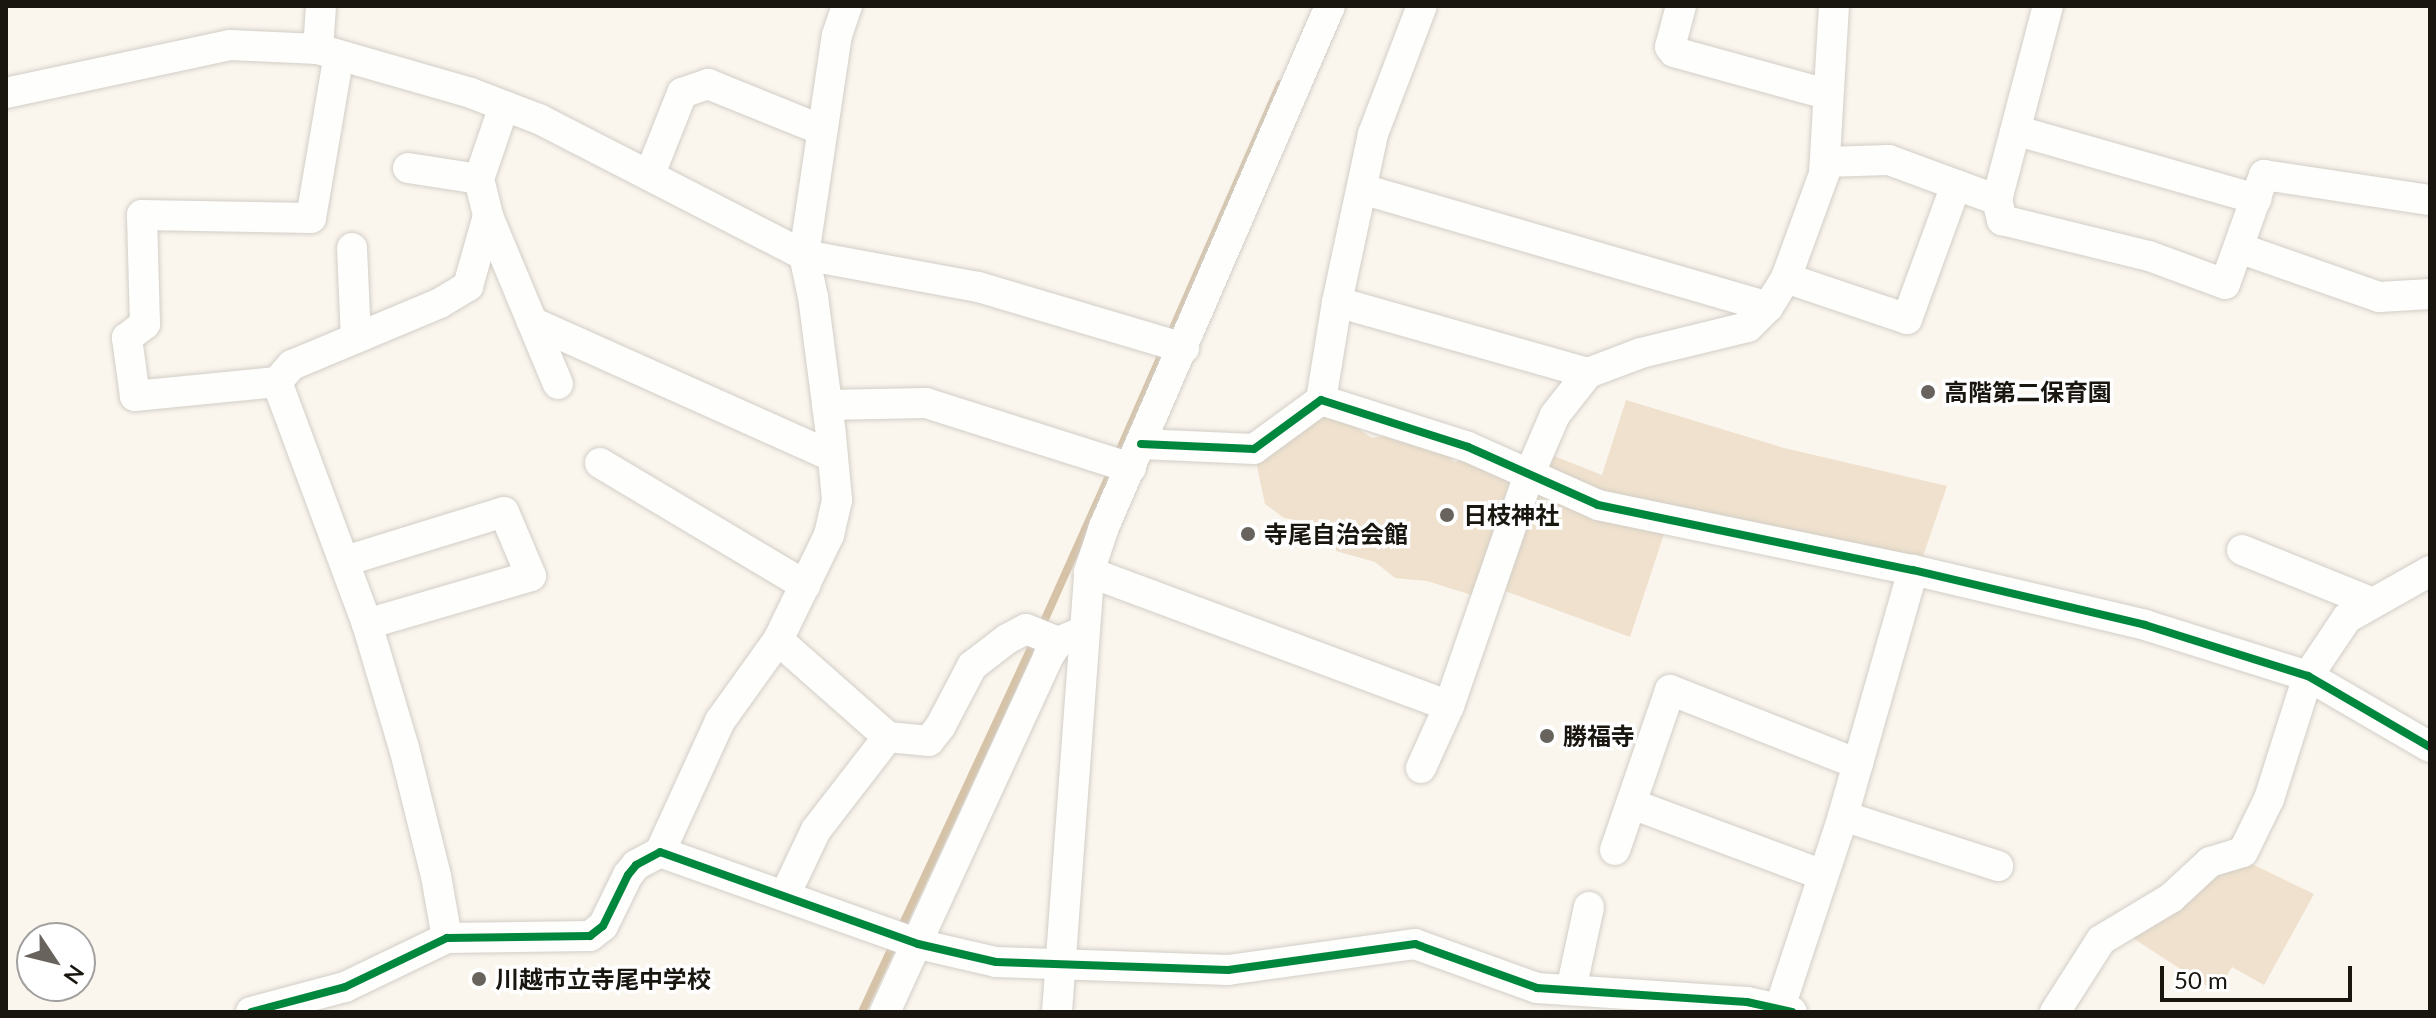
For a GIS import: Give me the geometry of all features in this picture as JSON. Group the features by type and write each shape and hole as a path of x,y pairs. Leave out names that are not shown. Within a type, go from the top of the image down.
{"street":[{"path":"321,6 328,52 311,218 142,215 145,324 127,338 135,396 277,382 292,365 440,303 468,286 488,216"},
{"path":"251,1012 345,987 447,938 590,936 603,926 636,865 660,852 720,721 778,640 829,535 837,500 827,405 804,255 837,35 847,6"},
{"path":"1057,1012 1077,748 1070,637 1089,572 1136,456 1330,6"},
{"path":"827,405 926,403 1136,456 1254,449 1321,400 1337,302 1373,134 1422,6"},
{"path":"1681,6 1670,47 1674,52 1827,94"},
{"path":"1421,768 1449,706 1529,475 1555,415 1588,373 1641,353 1748,327 1768,307 1786,278 1824,174 1834,6"},
{"path":"2048,6 2018,131 1997,200 2002,220 2149,256 2225,284 2264,175 2430,200"},
{"path":"6,93 230,45 328,52 471,93 504,106 650,174 804,255 978,287 1184,348"},
{"path":"650,174 682,93 708,84 822,130"},
{"path":"504,106 479,179 488,216 558,384"},
{"path":"2018,131 2256,199"},
{"path":"1825,162 1889,160 1997,200"},
{"path":"408,168 479,179"},
{"path":"1786,278 1907,319 1956,185"},
{"path":"1362,189 1768,307"},
{"path":"352,248 356,338"},
{"path":"2239,248 2379,297 2430,294"},
{"path":"1337,302 1588,373"},
{"path":"532,322 832,456"},
{"path":"277,382 367,624 404,748 436,876 447,938"},
{"path":"1321,400 1468,447 1598,505 1913,570 2145,625 2308,676 2430,747"},
{"path":"600,463 805,585"},
{"path":"345,561 504,512 531,576 367,624"},
{"path":"2242,550 2371,602"},
{"path":"660,852 918,944 996,962 1228,970 1415,944 1537,988 1571,990 1642,1004 1786,1010 1913,570"},
{"path":"2055,1012 2101,940 2171,898 2210,862 2243,852 2269,799 2308,676 2347,618 2430,571"},
{"path":"1089,572 1449,706"},
{"path":"778,640 888,737 929,741 940,727 972,666 1007,639 1026,629 1070,637"},
{"path":"885,1012 1048,657 1070,637"},
{"path":"1615,850 1670,690 1858,764"},
{"path":"785,895 816,830 888,737"},
{"path":"1632,804 1823,875"},
{"path":"1843,816 1998,866"},
{"path":"1571,990 1589,907"}],"shaded area":[{"path":"1626,400 1784,448 1947,486 1921,562 1641,511 1542,476 1544,452 1602,475"},
{"path":"1315,413 1354,426 1372,438 1395,434 1442,449 1454,462 1470,459 1510,480 1495,525 1498,538 1478,597 1427,581 1395,578 1375,562 1336,551 1336,536 1321,534 1301,521 1284,518 1265,504 1256,462"},
{"path":"1534,485 1665,531 1630,637 1497,588"},
{"path":"2250,863 2314,894 2264,985 2232,967 2216,992 2125,933 2215,870"}],"waterway":[{"path":"1117,456 1280,84"},
{"path":"1041,628 1112,469"},
{"path":"862,1012 1035,640"}],"cycle path":[{"path":"1141,444 1254,449 1321,400 1468,447 1598,505 1913,570 2145,625 2308,676 2430,747"},
{"path":"251,1012 345,987 447,938 590,936 603,926 636,865 660,852 918,944 996,962 1228,970 1415,944 1537,988 1747,1002 1792,1012"}],"place":[{"name":"高階第二保育園","path":"1928,392"},
{"name":"日枝神社","path":"1447,515"},
{"name":"寺尾自治会館","path":"1248,534"},
{"name":"勝福寺","path":"1547,736"},
{"name":"川越市立寺尾中学校","path":"479,979"}]}
